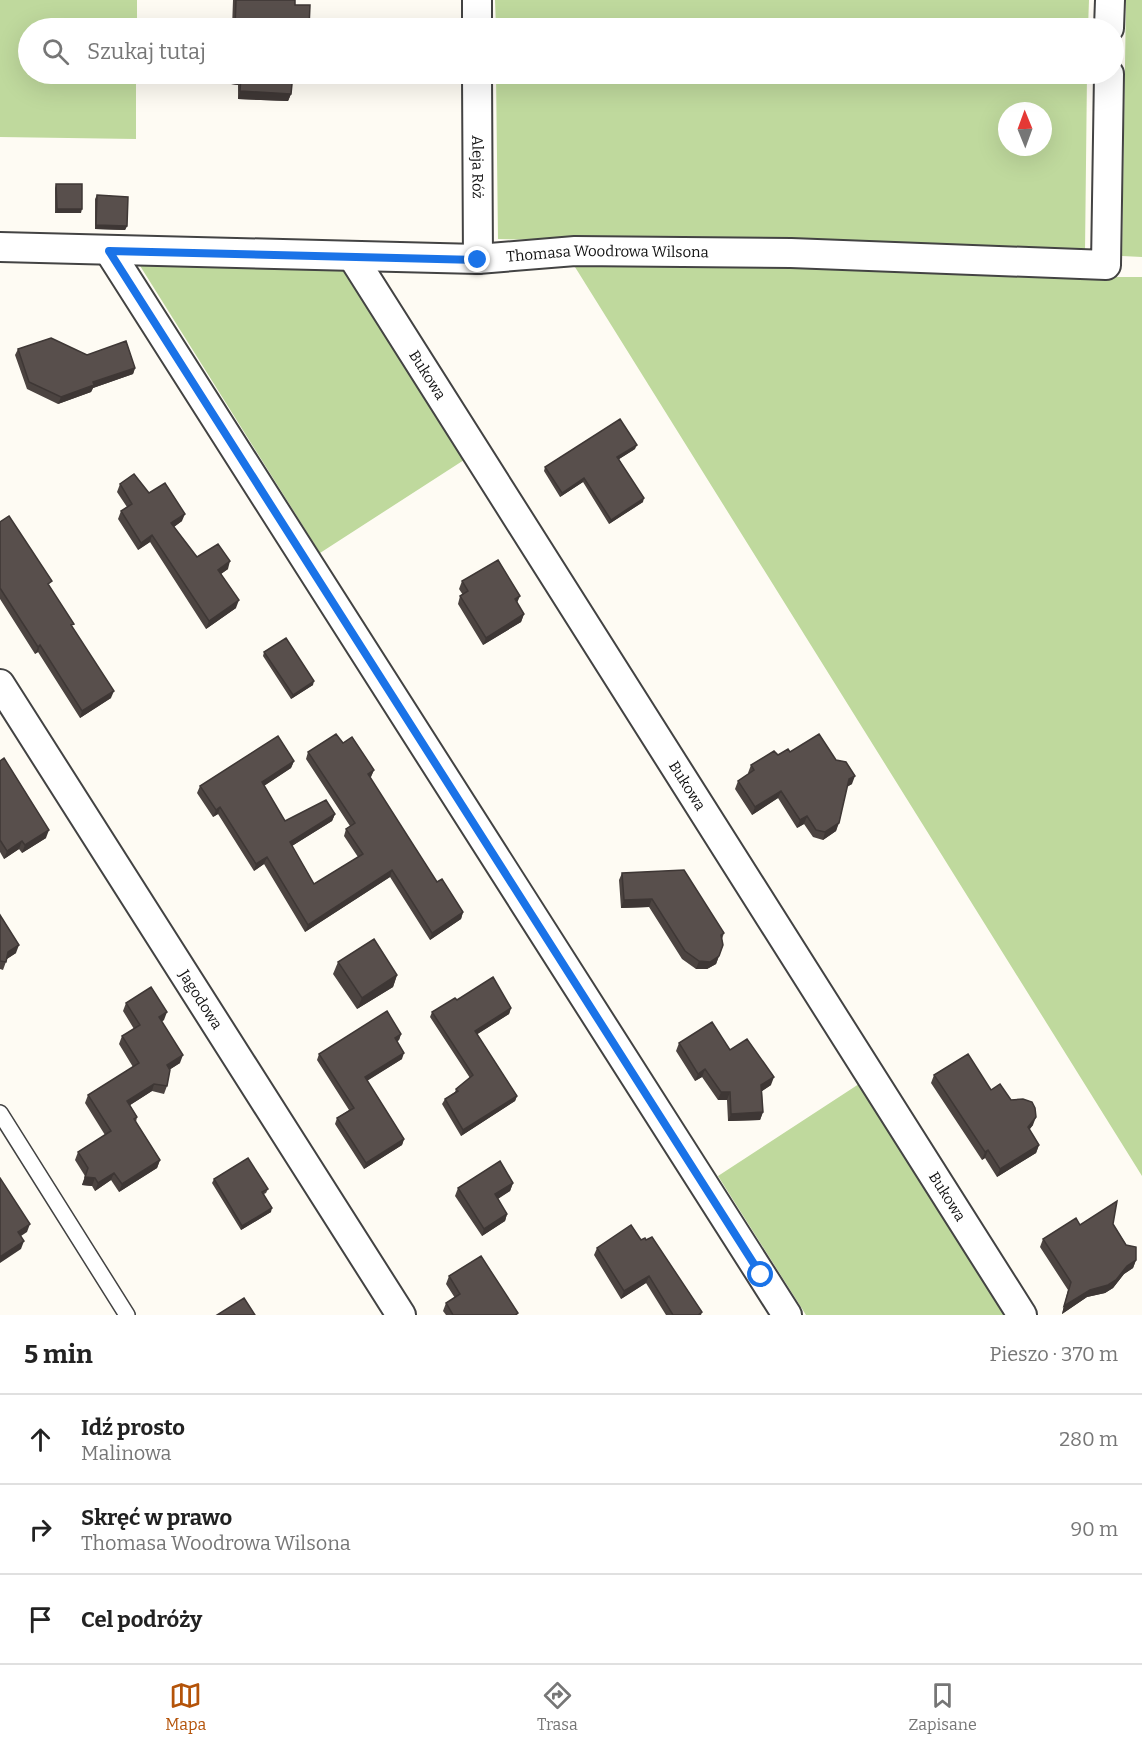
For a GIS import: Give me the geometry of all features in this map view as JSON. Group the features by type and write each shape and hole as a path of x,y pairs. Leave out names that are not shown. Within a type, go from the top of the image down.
{"street":[{"path":"477,0 477,18"},
{"path":"1109,18 1110,0"},
{"name":"Aleja Róż","path":"477,84 478,260"},
{"name":"Thomasa Woodrowa Wilsona","path":"0,247 478,260 586,251 791,253 1106,265 1109,84"},
{"path":"109,251 787,1315"},
{"name":"Bukowa","path":"352,256 1022,1315"},
{"name":"Jagodowa","path":"0,684 401,1315"}],"lane":[{"path":"0,1113 127,1315"}],"green space":[{"path":"0,0 137,0 137,18 18,18 18,84 136,84 136,139 0,137"},
{"path":"495,0 1089,0 1088,18 496,18"},
{"path":"1126,0 1142,0 1142,257 1122,256"},
{"path":"496,84 1087,84 1085,252 498,239"},
{"path":"570,259 1142,277 1142,1176"},
{"path":"137,261 337,261 464,460 320,553"},
{"path":"862,1082 1008,1315 806,1315 718,1176"}],"building":[{"path":"236,0 295,0 295,5 310,5 309,18 235,18"},
{"path":"240,84 292,84 291,94 240,91"},
{"path":"56,184 82,184 82,209 57,209"},
{"path":"97,195 128,197 127,226 96,225"},
{"path":"51,338 87,355 126,341 135,368 93,382 94,385 61,397 29,382 18,349"},
{"path":"620,419 637,445 617,457 644,498 611,520 584,478 562,493 545,467"},
{"path":"134,474 149,493 165,483 185,514 171,523 197,557 218,544 230,561 218,570 239,600 209,621 152,535 141,543 121,511 132,504 120,484"},
{"path":"9,516 52,581 48,584 74,624 71,625 114,691 82,711 0,588 0,522"},
{"path":"498,560 520,596 515,599 524,614 486,638 460,596 468,591 462,581"},
{"path":"286,638 314,681 293,695 264,652"},
{"path":"336,734 343,743 352,737 374,770 368,774 437,882 442,879 463,912 432,933 392,870 308,925 267,857 256,864 220,807 216,810 200,786 278,736 294,761 262,782 285,821 326,800 335,814 290,842 314,884 363,854 346,829 355,823 308,752"},
{"path":"819,734 836,760 846,762 855,776 849,779 839,823 825,832 816,830 807,816 800,820 781,791 755,807 738,781 754,770 751,765 774,751 778,755 788,749 790,752"},
{"path":"4,758 49,830 25,845 22,841 7,851 0,840 0,761"},
{"path":"684,870 724,933 721,935 723,945 719,956 710,962 699,961 685,951 652,899 624,900 622,873"},
{"path":"0,915 19,945 8,952 6,962 0,961"},
{"path":"374,939 397,975 362,998 338,962"},
{"path":"493,977 511,1008 475,1031 517,1096 463,1130 445,1099 458,1091 456,1089 473,1075 432,1012 455,998 457,1000"},
{"path":"151,987 167,1012 159,1017 183,1055 167,1065 170,1070 167,1086 154,1084 127,1101 137,1117 134,1119 160,1160 122,1184 114,1173 98,1183 95,1178 85,1177 88,1168 78,1152 111,1131 88,1095 139,1063 122,1036 140,1025 126,1003"},
{"path":"387,1011 401,1034 395,1038 404,1053 365,1077 404,1139 366,1163 337,1118 354,1108 319,1054"},
{"path":"712,1022 730,1050 747,1039 774,1077 761,1085 763,1112 731,1114 730,1092 721,1092 705,1069 698,1074 679,1043"},
{"path":"968,1054 991,1090 1000,1084 1011,1100 1023,1099 1032,1102 1035,1108 1036,1117 1028,1127 1039,1145 1000,1169 988,1150 985,1152 934,1075"},
{"path":"248,1158 268,1189 262,1192 272,1208 242,1226 214,1179"},
{"path":"500,1161 513,1183 495,1194 507,1214 484,1229 458,1188"},
{"path":"0,1178 30,1224 18,1232 24,1241 0,1257"},
{"path":"1117,1201 1113,1224 1126,1245 1136,1247 1136,1260 1127,1266 1116,1280 1090,1290 1064,1306 1071,1282 1043,1239 1076,1218 1080,1225"},
{"path":"631,1225 641,1240 652,1237 702,1312 698,1315 673,1315 649,1276 624,1291 597,1248"},
{"path":"481,1256 518,1313 515,1315 453,1315 446,1303 460,1294 449,1276"},
{"path":"244,1298 255,1315 217,1315"}],"route":[{"path":"478,260 109,251 761,1275"}]}
